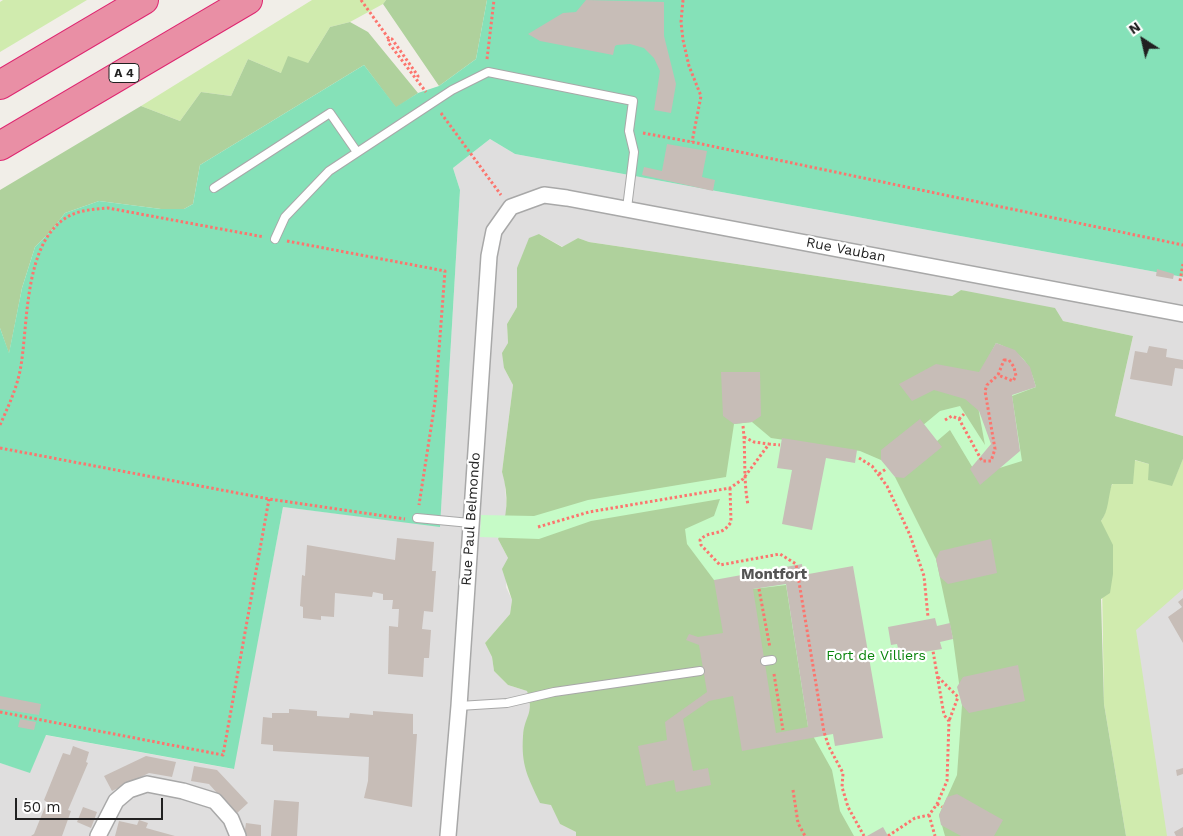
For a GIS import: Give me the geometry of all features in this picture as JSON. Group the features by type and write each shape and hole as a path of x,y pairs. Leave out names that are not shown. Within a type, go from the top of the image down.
{"highway":[{"path":"0,85 144,0"},
{"name":"A 4","path":"0,146 248,0"}],"street":[{"name":"Rue Vauban","path":"511,208 544,195 627,208 1183,314"},
{"name":"Rue Paul Belmondo","path":"448,836 459,706 488,256 494,231 511,208"},
{"path":"98,836 116,801 129,790 148,784 183,791 215,801 231,819 238,836"}],"lane":[{"path":"275,238 285,217 299,200 329,171 452,90 488,72 633,102 629,131 634,152 627,208"},
{"path":"214,188 330,113 357,152"},
{"path":"417,518 470,523"},
{"path":"459,706 473,707 507,703 554,692 700,671"}],"path":[{"path":"361,0 389,39 392,39 418,76 417,79 433,102 511,208"},
{"path":"488,72 487,50 494,0"},
{"path":"683,0 681,22 683,40 689,66 701,96 692,142"},
{"path":"629,131 692,142 1183,245"},
{"path":"0,424 12,400 20,371 27,307 38,258 46,240 59,224 69,216 82,211 108,208 444,271 435,402 416,521 268,499 0,448"},
{"path":"1180,281 1183,264"},
{"path":"945,420 952,416 959,419 982,461 991,461 995,449 984,391 987,385 998,376 1004,360 1009,360 1014,367 1016,376 1013,381 998,376"},
{"path":"959,419 964,414"},
{"path":"743,426 746,452 743,479 748,505"},
{"path":"744,437 754,442 780,445"},
{"path":"538,527 589,512 730,488 743,479 770,444"},
{"path":"859,458 872,466 888,486 918,555 924,576 928,617"},
{"path":"879,474 886,469"},
{"path":"730,488 731,522 721,533 703,536 700,540 701,544 720,565 780,554 796,564 824,732 829,747 843,773 842,787 848,807 864,836"},
{"path":"0,712 223,754 268,499"},
{"path":"933,651 944,715 949,721"},
{"path":"888,836 914,818 928,815 937,804 947,781 949,721 958,697 938,677"},
{"path":"793,790 798,823 805,836"},
{"path":"937,804 942,807"},
{"path":"928,815 935,836"}],"shaded area":[{"path":"490,139 515,154 1183,277 1183,436 1115,416 1133,336 1063,321 961,290 952,296 589,242 578,238 563,247 539,234 518,293 517,307 507,324 508,343 504,368 513,385 502,472 505,482 507,518 498,539 508,558 506,587 512,600 510,614 485,643 492,657 494,671 508,685 527,691 532,705 523,734 560,824 576,832 576,836 0,836 0,763 30,772 45,735 233,769 283,507 440,526 460,190 453,168"},
{"path":"1183,459 1183,836 1126,836 1106,514 1172,485"}],"green space":[{"path":"3,0 87,0 0,52 0,2"},
{"path":"312,0 386,0 383,4 350,22 330,27 308,63 281,73 248,59 231,96 201,92 180,121 141,106"},
{"path":"386,0 487,0 476,59 439,86 383,4"},
{"path":"487,0 1183,0 1183,277 515,154 490,139 453,168 460,190 440,527 283,507 234,769 46,735 30,773 0,763 0,328 9,353 22,288 35,247 65,213 99,201 161,209 184,209 193,204 200,165 364,65 396,107 418,93 439,86 476,59"},
{"path":"350,22 368,32 418,93 396,108 364,65 200,165 193,204 184,209 161,209 99,201 65,213 35,247 22,288 9,354 0,328 0,190 141,106 180,121 201,92 231,96 248,59 281,73 288,56 308,63 330,27"},
{"path":"539,234 562,247 578,238 589,242 952,296 961,290 1055,308 1063,321 1133,336 1115,416 1183,436 1183,459 1172,486 1148,480 1149,464 1135,460 1133,484 1112,484 1107,508 1101,521 1113,545 1113,574 1110,593 1101,599 1104,704 1126,836 576,836 576,832 560,824 551,805 540,803 524,764 523,736 530,710 527,691 508,685 494,671 492,657 485,643 510,614 512,600 502,569 508,558 498,539 506,514 506,489 502,472 513,385 504,368 502,353 508,343 507,324 517,307 517,268 529,238"},
{"name":"Fort de Villiers","path":"996,343 1012,350 1023,359 1027,364 1036,387 1012,396 1022,461 977,475 950,430 895,477 936,559 953,639 962,705 957,775 939,815 945,836 854,836 840,811 832,770 808,727 786,585 753,589 714,580 687,544 685,529 714,516 720,499 591,521 539,539 480,537 481,515 534,516 588,500 726,477 734,424 752,422 771,438 860,451 881,460 940,411 960,406 985,445 974,385"},
{"path":"1183,459 1183,589 1136,630 1167,836 1126,836 1104,704 1101,521 1113,483 1134,460 1149,464 1172,485"}],"building":[{"path":"586,0 664,2 664,36 676,84 671,113 654,110 660,71 654,58 644,48 630,44 617,45 613,55 540,41 528,34 563,13 576,12"},
{"path":"667,144 707,151 702,177 715,180 713,191 642,175 644,167 662,171"},
{"path":"1157,269 1174,274 1173,279 1156,276"},
{"path":"996,343 1015,350 1030,367 1036,387 1012,395 1020,451 980,485 970,469 991,444 979,411 965,399 934,390 912,401 899,384 936,364 979,372"},
{"path":"1149,346 1167,349 1166,357 1183,360 1183,369 1175,368 1172,386 1130,379 1135,351 1147,353"},
{"path":"721,372 760,372 761,416 752,422 734,424 723,416"},
{"path":"920,419 942,447 904,478 895,477 881,460 881,450"},
{"path":"782,438 857,450 855,463 826,458 812,530 782,524 792,470 777,468"},
{"path":"397,538 434,542 432,571 436,571 433,612 424,611 422,629 431,630 429,658 424,658 423,677 388,674 389,626 398,627 399,609 392,609 393,600 383,600 383,594 373,592 372,597 335,593 334,617 321,616 321,620 303,618 303,607 300,606 302,575 305,576 307,545 395,560"},
{"path":"991,539 997,573 948,584 940,577 936,559 940,551"},
{"path":"802,564 803,575 853,566 883,738 835,746 833,734 742,751 733,696 709,701 683,719 693,771 708,768 711,785 676,792 674,780 646,786 638,746 667,740 665,722 707,692 699,645 686,640 689,634 698,637 723,633 714,580","holes":["786,584 808,727 776,733 753,589"]},
{"path":"1183,598 1183,643 1168,617 1182,607 1178,602"},
{"path":"935,618 937,626 950,623 953,639 940,642 942,649 900,656 897,644 891,645 888,627"},
{"path":"1018,665 1025,701 969,713 962,705 957,687 963,677"},
{"path":"0,696 41,704 39,715 0,709"},
{"path":"289,709 317,711 317,716 349,718 350,713 373,715 373,711 413,714 413,734 417,734 412,807 364,798 368,781 369,757 273,751 273,745 261,744 263,717 272,718 272,713 289,713"},
{"path":"20,719 36,722 34,730 18,727"},
{"path":"73,746 89,752 86,762 88,763 68,810 71,811 62,836 31,836 34,834 47,802 44,800 63,753 70,755"},
{"path":"146,756 176,762 172,777 149,773 112,791 104,776"},
{"path":"194,766 217,770 248,803 236,814 209,784 191,781"},
{"path":"1183,768 1183,774 1177,776 1176,770"},
{"path":"957,794 1003,820 994,836 961,836 941,825 939,815 947,797"},
{"path":"274,800 299,802 297,836 271,836"},
{"path":"83,807 97,812 91,828 77,822"},
{"path":"139,820 148,823 146,828 175,836 115,836 119,821 137,825"},
{"path":"246,823 261,825 261,836 244,836"},
{"path":"883,827 888,836 867,836"},
{"path":"1183,827 1183,836 1176,836 1174,832"}],"district":[{"name":"Montfort","path":"774,575"}]}
